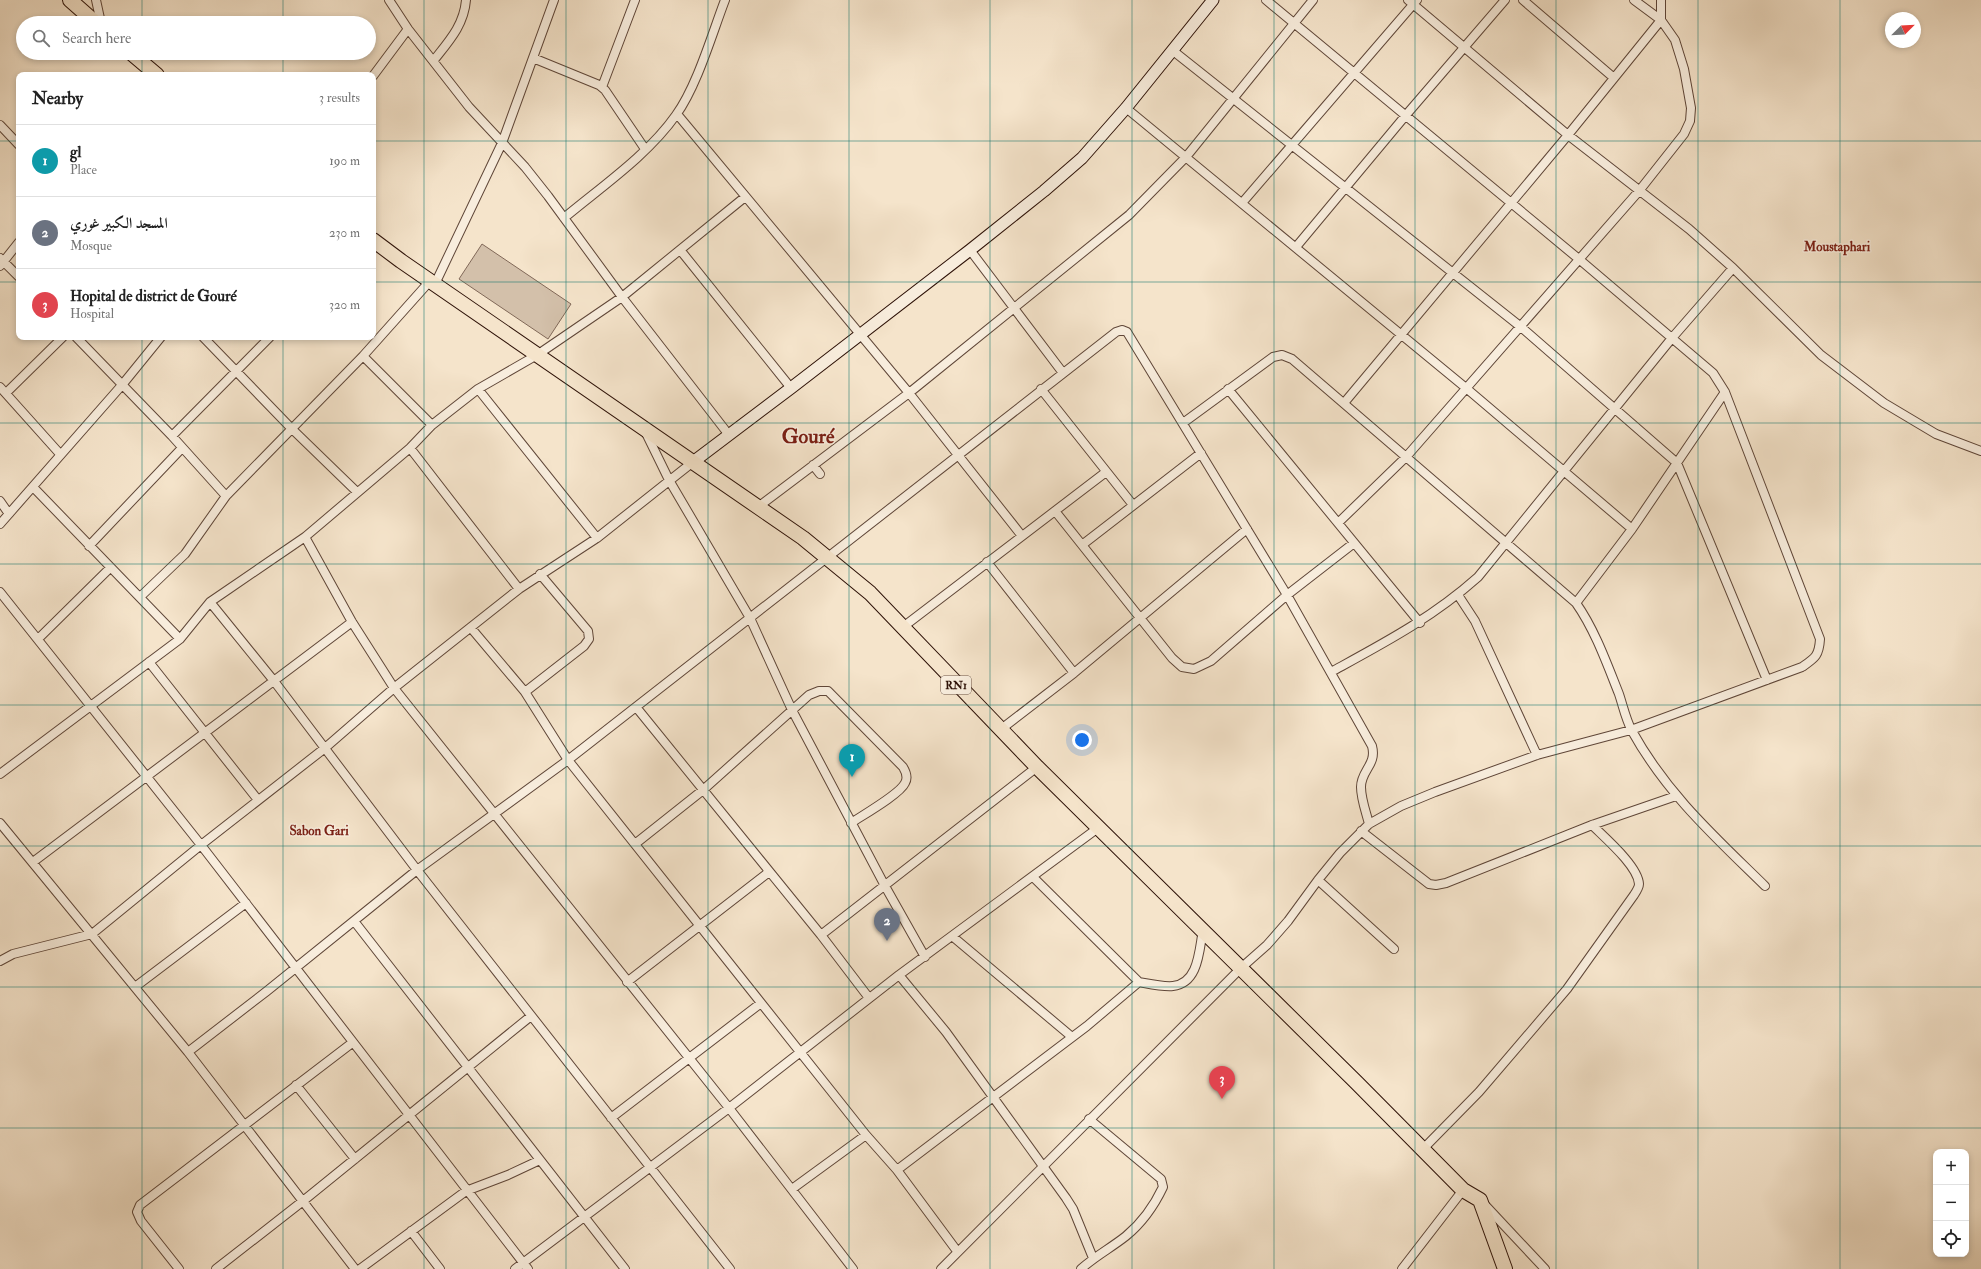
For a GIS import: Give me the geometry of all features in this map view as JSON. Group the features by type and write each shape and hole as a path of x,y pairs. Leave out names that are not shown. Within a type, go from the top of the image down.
{"highway":[{"path":"70,0 88,16"},
{"path":"139,60 153,72"},
{"name":"RN1","path":"376,242 827,556 870,593 1000,730 1098,828 1203,930 1463,1190 1480,1200"},
{"path":"1480,1200 1505,1269"}],"main road":[{"path":"693,462 1044,192 1082,158 1126,108 1213,0"}],"street":[{"path":"96,0 99,16"},
{"path":"389,0 408,29 434,60 469,107 525,167 622,297 729,435"},
{"path":"434,60 459,27 466,8 466,0"},
{"path":"140,597 185,554 226,496 433,283 502,143 554,0"},
{"path":"602,87 635,0"},
{"path":"564,218 645,149 661,134 677,114 696,76 726,0"},
{"path":"941,1269 1041,1166 1241,968 1267,945 1288,921 1318,880 1361,831 1369,824 1401,806 1435,792 1537,755 1632,730 1802,667 1814,660 1820,652 1820,639 1725,392 1713,374 1580,260 1355,72 1266,0"},
{"path":"758,507 909,393 1014,310 1128,215 1186,157 1313,0"},
{"path":"1296,247 1406,115 1505,0"},
{"path":"1523,0 1614,78"},
{"path":"1338,523 1406,457 1580,260 1639,191 1684,134 1690,121 1691,108 1684,69 1675,40 1661,20 1634,0"},
{"path":"1344,403 1400,334 1568,135 1661,20 1661,0"},
{"path":"1242,204 1413,2 1464,48 1568,135 1689,230 1733,268 1821,355 1884,403 1936,434 1981,451"},
{"path":"376,72 408,29"},
{"path":"1172,50 1521,327 1677,463 1767,680"},
{"path":"533,58 602,87 645,149"},
{"path":"1126,108 1466,388 1632,529"},
{"path":"677,114 859,335 909,393 1022,536"},
{"path":"0,126 16,142"},
{"path":"0,774 180,640 210,602 305,537 410,448 432,425 478,389 538,355 622,297 681,251 745,197"},
{"path":"16,245 1,262 16,274"},
{"path":"970,250 1063,373"},
{"path":"681,251 791,388"},
{"path":"1331,672 1420,623 1458,595 1478,577 1507,543 1614,408 1733,268"},
{"path":"188,1052 295,969 417,870 568,760 957,454 1116,332 1122,330 1127,332 1287,595 1372,746 1374,754 1362,780 1361,787 1369,824"},
{"path":"6,393 60,340"},
{"path":"79,340 172,436 226,496"},
{"path":"0,524 122,385 159,340"},
{"path":"206,340 291,428 357,492"},
{"path":"172,436 267,340"},
{"path":"1183,423 1273,357 1282,355 1292,359 1576,603 1584,615 1601,652 1632,730 1653,765 1676,796 1692,814 1765,886"},
{"path":"363,356 432,425"},
{"path":"0,387 60,454"},
{"path":"478,389 598,538"},
{"path":"1041,389 1133,505"},
{"path":"1228,389 1420,623"},
{"path":"1576,603 1632,529 1725,392"},
{"path":"643,427 668,480 750,618 792,710 851,823 925,957"},
{"path":"89,546 182,448"},
{"path":"410,448 519,589"},
{"path":"1082,545 1201,453"},
{"path":"0,961 13,954 92,934 201,845 326,748 394,688 519,589 540,574 598,538 668,480 693,462"},
{"path":"813,465 820,474"},
{"path":"903,628 1106,472"},
{"path":"33,487 180,640"},
{"path":"0,502 9,514"},
{"path":"1055,511 1172,658 1182,667 1194,669 1211,660 1287,595 1354,543"},
{"path":"1000,730 1074,673 1247,529"},
{"path":"305,537 352,622 394,688 729,1108 851,1268"},
{"path":"987,562 1074,673"},
{"path":"38,639 110,568"},
{"path":"525,692 584,646 589,639 588,631 540,574"},
{"path":"0,592 201,845 408,1116 525,1266"},
{"path":"1458,595 1475,621 1537,755"},
{"path":"210,602 274,681 417,870 730,1269"},
{"path":"32,862 352,622"},
{"path":"471,628 525,692 568,760 866,1135 897,1170 957,1251"},
{"path":"149,662 258,800"},
{"path":"635,844 703,790 809,695 819,691 828,691 903,767 906,774 905,782 898,791 851,823"},
{"path":"636,707 821,935 869,998"},
{"path":"821,935 1037,767"},
{"path":"1361,831 1429,884 1436,885 1446,883 1592,825 1676,796"},
{"path":"0,822 188,1052 355,1269"},
{"path":"1423,1149 1479,1092 1567,989 1634,895 1639,885 1637,874 1629,863 1592,825"},
{"path":"515,1269 525,1266 584,1217 729,1108 899,975 1098,828"},
{"path":"627,982 769,872"},
{"path":"1033,877 1139,982 1174,986 1184,983 1191,978 1195,969 1203,930"},
{"path":"1318,880 1394,949"},
{"path":"135,987 246,903"},
{"path":"354,921 624,1269"},
{"path":"952,936 1072,1037"},
{"path":"899,975 946,1032 991,1097 1073,1209 1093,1258"},
{"path":"897,1170 991,1097 1072,1037 1139,982"},
{"path":"611,1118 761,1003"},
{"path":"216,1269 303,1201 531,1016"},
{"path":"179,1269 141,1221 137,1212 140,1205 352,1043"},
{"path":"296,1085 355,1159"},
{"path":"1081,1269 1093,1258 1125,1236 1146,1217 1164,1187 1161,1179 1089,1119"},
{"path":"792,1189 866,1135"},
{"path":"360,1269 466,1190 508,1175 540,1160"},
{"path":"1402,1269 1463,1190"},
{"path":"1480,1200 1545,1269"},
{"path":"411,1231 440,1269"}],"shaded area":[{"path":"482,244 571,304 548,339 459,279"}],"place":[{"name":"gl","path":"852,777"},
{"name":"المسجد الكبير غوري","path":"887,941"},
{"name":"Hopital de district de Gouré","path":"1222,1099"}],"district":[{"name":"Moustaphari","path":"1837,247"},
{"name":"Gouré","path":"808,436"},
{"name":"Sabon Gari","path":"319,831"}]}
